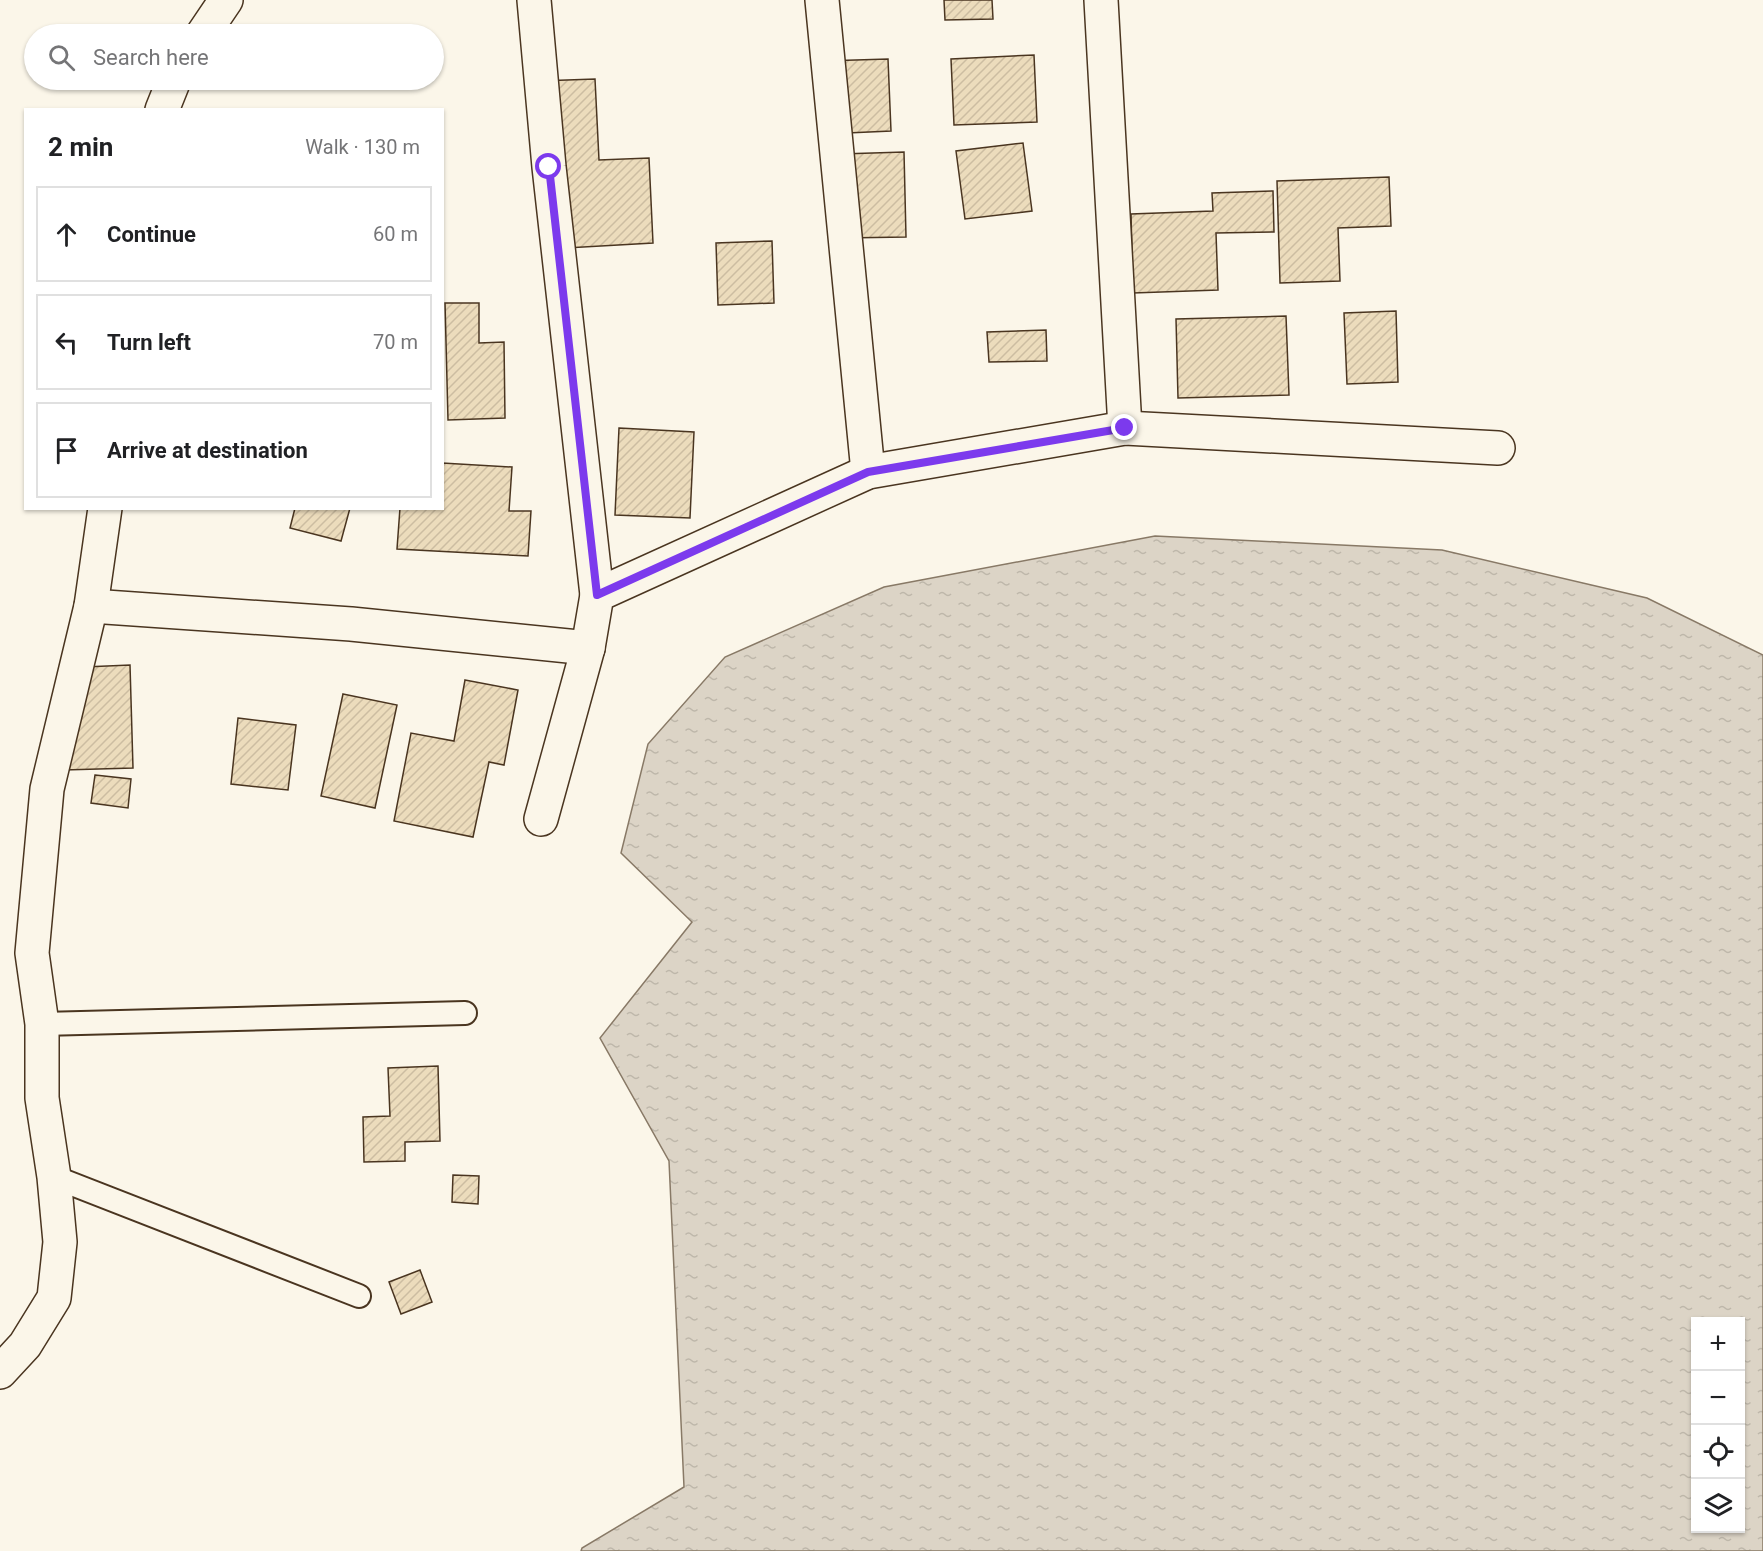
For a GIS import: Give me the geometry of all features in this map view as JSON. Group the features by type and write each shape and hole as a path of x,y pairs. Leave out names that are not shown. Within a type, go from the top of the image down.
{"street":[{"path":"210,24 226,0"},
{"path":"534,0 549,167 597,595 588,648 541,819"},
{"path":"822,0 868,472"},
{"path":"1101,0 1125,428"},
{"path":"163,108 170,90"},
{"path":"597,595 868,472 1125,428 1498,448"},
{"path":"0,1372 25,1345 54,1298 60,1242 54,1178 42,1098 42,1024 32,953 47,789 91,606 105,510"},
{"path":"91,606 351,624 588,648"}],"lane":[{"path":"42,1024 465,1013"},
{"path":"54,1178 359,1296"}],"water":[{"path":"1155,536 1442,550 1647,598 1763,655 1763,1551 581,1551 582,1548 684,1487 669,1161 600,1038 692,922 621,853 648,744 725,657 884,587"}],"building":[{"path":"944,0 992,0 993,19 945,20"},
{"path":"1034,55 1037,122 954,125 951,59"},
{"path":"888,59 891,131 825,134 823,61"},
{"path":"595,79 599,160 649,158 653,243 566,248 539,81"},
{"path":"1023,143 1032,211 965,219 956,151"},
{"path":"904,152 906,237 843,238 841,154"},
{"path":"1389,177 1391,226 1338,228 1340,281 1280,283 1277,181"},
{"path":"1273,191 1274,232 1216,233 1218,290 1133,293 1131,214 1213,211 1212,193"},
{"path":"772,241 774,303 718,305 716,243"},
{"path":"445,303 479,303 479,343 504,342 505,418 448,420"},
{"path":"1396,311 1398,382 1347,384 1344,313"},
{"path":"1286,316 1289,395 1178,398 1176,319"},
{"path":"1046,330 1047,361 989,362 987,332"},
{"path":"619,428 694,432 690,518 615,515"},
{"path":"444,463 512,467 509,511 531,511 528,556 397,549 400,510 444,510"},
{"path":"294,510 349,510 341,541 290,528"},
{"path":"130,665 133,768 64,770 61,668"},
{"path":"465,680 518,690 504,765 489,762 473,837 394,821 411,733 454,741"},
{"path":"343,694 397,705 375,808 321,796"},
{"path":"238,718 296,725 288,790 231,784"},
{"path":"95,775 131,779 128,808 91,803"},
{"path":"438,1066 440,1141 405,1142 405,1161 364,1162 363,1117 390,1116 388,1068"},
{"path":"453,1175 479,1176 478,1204 452,1202"},
{"path":"420,1270 432,1302 401,1314 389,1282"}],"route":[{"path":"549,167 597,595 868,472 1125,428"}]}
